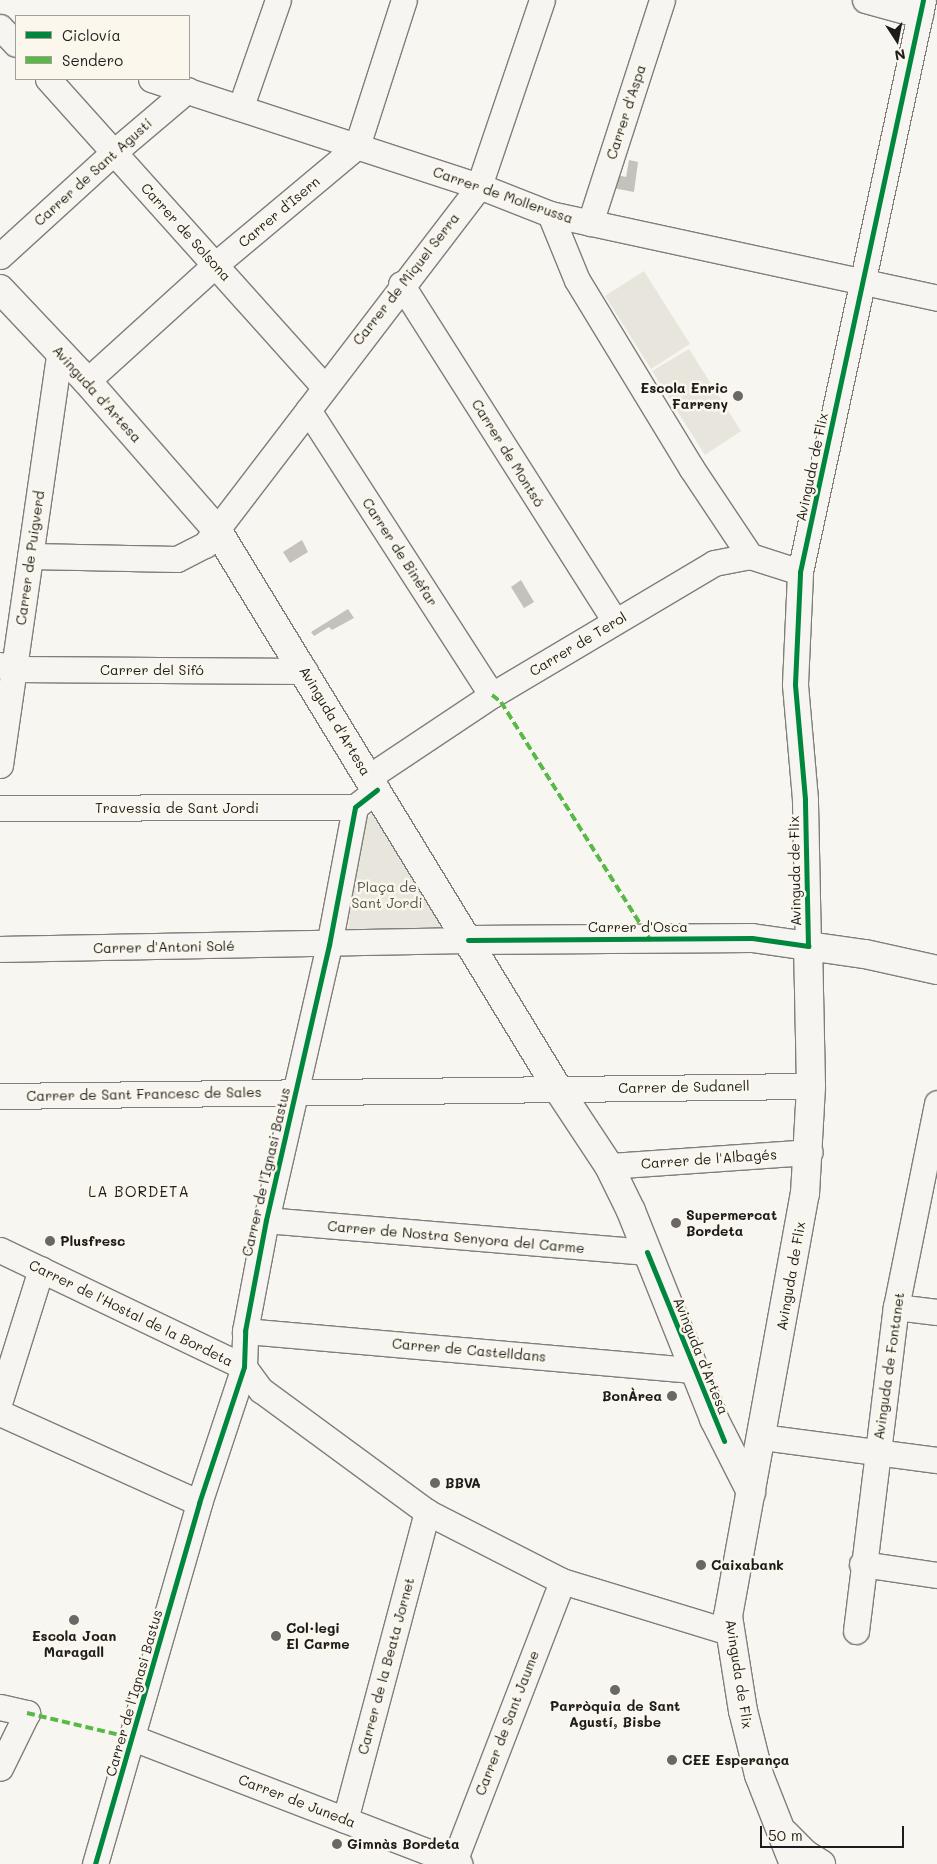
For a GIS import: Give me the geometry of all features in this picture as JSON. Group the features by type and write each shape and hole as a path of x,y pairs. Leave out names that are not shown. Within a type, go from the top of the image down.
{"main road":[{"name":"Avinguda d'Artesa","path":"0,289 60,351 217,530 305,671 558,1089 609,1166 647,1252 724,1441 750,1492"},
{"name":"Carrer d'Osca","path":"468,940 752,938 865,954 937,970"},
{"name":"Avinguda de Flix","path":"794,1864 784,1833 759,1775 729,1632 729,1601 762,1437 805,1194 810,1152 811,1086 808,946"},
{"path":"784,1833 805,1854 821,1864"}],"street":[{"path":"260,0 270,25"},
{"path":"241,106 278,0"},
{"path":"357,146 404,0"},
{"name":"Carrer de Miquel Serra","path":"30,556 177,559 205,545 401,284 479,186 542,0"},
{"name":"Carrer d'Aspa","path":"590,223 662,0"},
{"path":"865,0 921,8"},
{"name":"Avinguda de Flix","path":"808,946 805,799 795,684 800,572 921,8"},
{"name":"Carrer de Solsona","path":"49,80 216,264 324,387"},
{"name":"Carrer de Mollerussa","path":"154,80 241,106 479,186 550,214 863,284 937,298"},
{"name":"Carrer de Sant Agustí","path":"0,256 114,152 187,90"},
{"name":"Carrer d'Isern","path":"87,381 216,264 357,146"},
{"path":"550,214 577,280 692,468 750,556"},
{"name":"Carrer de Montsó","path":"401,284 615,621"},
{"name":"Carrer de Puigverd","path":"0,765 7,667 30,556 60,351"},
{"name":"Carrer de Binèfar","path":"308,410 492,695"},
{"name":"Carrer de Terol","path":"373,783 492,695 714,563 750,556 800,572"},
{"name":"Carrer del Sifó","path":"7,667 305,671"},
{"path":"373,783 354,808 329,945 468,940"},
{"name":"Travessia de Sant Jordi","path":"0,808 354,808"},
{"name":"Carrer d'Antoni Solé","path":"0,949 329,945"},
{"name":"Carrer de l'Ignasi Bastus","path":"96,1864 199,1504 244,1367 245,1330 266,1220 329,945"},
{"name":"Carrer de Sudanell","path":"558,1089 811,1086"},
{"name":"Carrer de Sant Francesc de Sales","path":"0,1096 558,1089"},
{"name":"Avinguda de Fontanet","path":"856,1631 862,1564 896,1307 937,1103"},
{"name":"Carrer de l'Albagés","path":"609,1166 810,1152"},
{"name":"Carrer de Nostra Senyora del Carme","path":"266,1220 647,1252"},
{"name":"Carrer de l'Hostal de la Bordeta","path":"0,1250 244,1367 261,1390 427,1512 562,1581 729,1632"},
{"path":"0,1400 42,1269"},
{"path":"896,1307 937,1312"},
{"name":"Carrer de Castelldans","path":"245,1330 694,1370"},
{"path":"0,1414 199,1504"},
{"path":"762,1437 937,1460"},
{"name":"Carrer de la Beata Jornet","path":"345,1820 427,1512"},
{"path":"862,1564 937,1575"},
{"name":"Carrer de Sant Jaume","path":"455,1863 562,1581"},
{"path":"0,1707 27,1713 0,1768"},
{"name":"Carrer de Juneda","path":"133,1738 455,1863"}],"green space":[{"path":"644,271 690,344 651,369 605,296"},
{"path":"689,349 741,431 705,455 652,371"},
{"name":"Plaça de Sant Jordi","path":"371,814 375,814 443,922 439,928 348,929 361,828"}],"shaded area":[{"path":"629,160 638,162 634,192 613,188 617,175 626,177"},
{"path":"302,540 308,552 290,563 283,552"},
{"path":"521,580 534,602 524,608 511,587"},
{"path":"348,609 354,618 332,630 329,627 314,636 311,632"}],"marked path":[{"path":"492,695 501,702 649,938"},
{"path":"27,1713 133,1738"}],"cycle path":[{"path":"468,940 752,938 808,946 805,799 795,684 800,572 923,0"},
{"path":"95,1864 199,1503 244,1367 245,1331 266,1220 329,945 355,807 377,790"},
{"path":"647,1252 724,1441"}],"place":[{"name":"Escola Enric Farreny","path":"738,396"},
{"name":"Supermercat Bordeta","path":"676,1223"},
{"name":"Plusfresc","path":"50,1241"},
{"name":"BonÀrea","path":"672,1396"},
{"name":"BBVA","path":"435,1483"},
{"name":"Caixabank","path":"701,1565"},
{"name":"Escola Joan Maragall","path":"74,1620"},
{"name":"Col·legi El Carme","path":"276,1636"},
{"name":"Parròquia de Sant Agustí, Bisbe","path":"615,1690"},
{"name":"CEE Esperança","path":"672,1760"},
{"name":"Gimnàs Bordeta","path":"337,1844"}],"district":[{"name":"LA BORDETA","path":"139,1192"}]}
